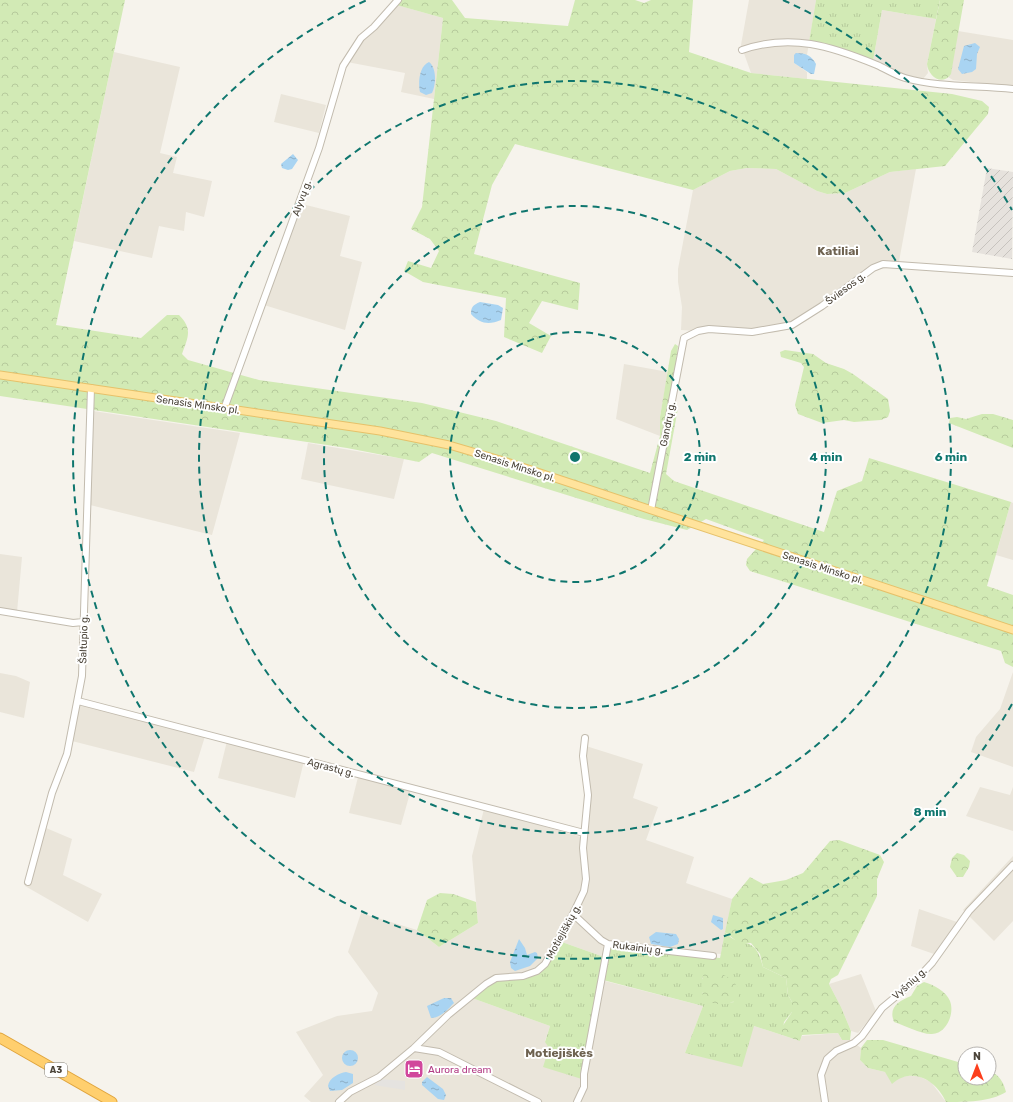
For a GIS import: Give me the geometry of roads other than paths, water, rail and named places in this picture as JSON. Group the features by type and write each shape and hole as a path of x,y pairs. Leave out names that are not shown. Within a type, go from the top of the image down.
{"highway":[{"name":"A3","path":"0,1038 112,1102"}],"main road":[{"name":"Senasis Minsko pl.","path":"0,374 224,409 380,431 449,445 510,463 1013,630"}],"street":[{"name":"Alyvų g.","path":"224,409 319,148 343,66 361,38 374,27 398,0"},
{"path":"742,50 757,45 777,42 802,42 824,46 843,52 910,79 950,86 986,86 1013,89"},
{"name":"Šviesos g.","path":"684,338 698,331 710,329 752,332 792,325 822,306 873,268 884,264 1013,272"},
{"name":"Gandrų g.","path":"650,510 684,338"},
{"name":"Šaltupio g.","path":"28,882 52,793 66,754 82,676 91,388"},
{"path":"0,611 73,623 83,622"},
{"name":"Agrastų g.","path":"78,701 584,832"},
{"name":"Motiejiškių g.","path":"340,1102 350,1092 379,1077 414,1048 448,1015 486,984 496,978 523,976 537,971 544,964 573,914 584,891 584,832 588,795 583,756 585,738"},
{"name":"Vyšnių g.","path":"825,1102 821,1075 827,1059 836,1051 854,1043 862,1036 882,1008 932,963 969,911 1013,865"},
{"name":"Rukainių g.","path":"573,914 601,940 608,944 713,956"},
{"path":"577,1102 584,1087 584,1074 608,944"},
{"path":"414,1048 439,1052 538,1102"}],"water":[{"path":"975,43 980,47 977,54 976,69 972,72 962,74 958,69 964,46"},
{"path":"796,53 806,54 813,59 816,64 814,74 811,74 794,63 794,55"},
{"path":"429,62 435,72 435,81 432,93 426,95 420,92 419,80 423,67"},
{"path":"293,154 298,160 292,169 288,170 282,168 281,164"},
{"path":"480,302 498,305 503,308 501,320 493,323 485,323 474,317 471,314 472,308"},
{"path":"713,915 723,918 723,929 721,930 711,922"},
{"path":"656,932 676,934 679,939 678,944 670,947 651,944 649,937"},
{"path":"519,939 525,948 527,955 535,952 537,953 538,958 530,966 515,971 511,968 510,962"},
{"path":"444,998 451,998 454,1003 441,1015 431,1018 427,1006"},
{"path":"350,1050 356,1052 358,1058 356,1064 350,1066 344,1064 342,1058 344,1052"},
{"path":"346,1072 353,1074 353,1083 342,1090 330,1091 328,1086 332,1078 340,1073"},
{"path":"427,1077 443,1089 446,1095 444,1100 438,1099 422,1085 422,1082"}],"place":[{"name":"Aurora dream","path":"414,1069"}],"district":[{"name":"Katiliai","path":"838,251"},
{"name":"Motiejiškės","path":"559,1053"}]}
